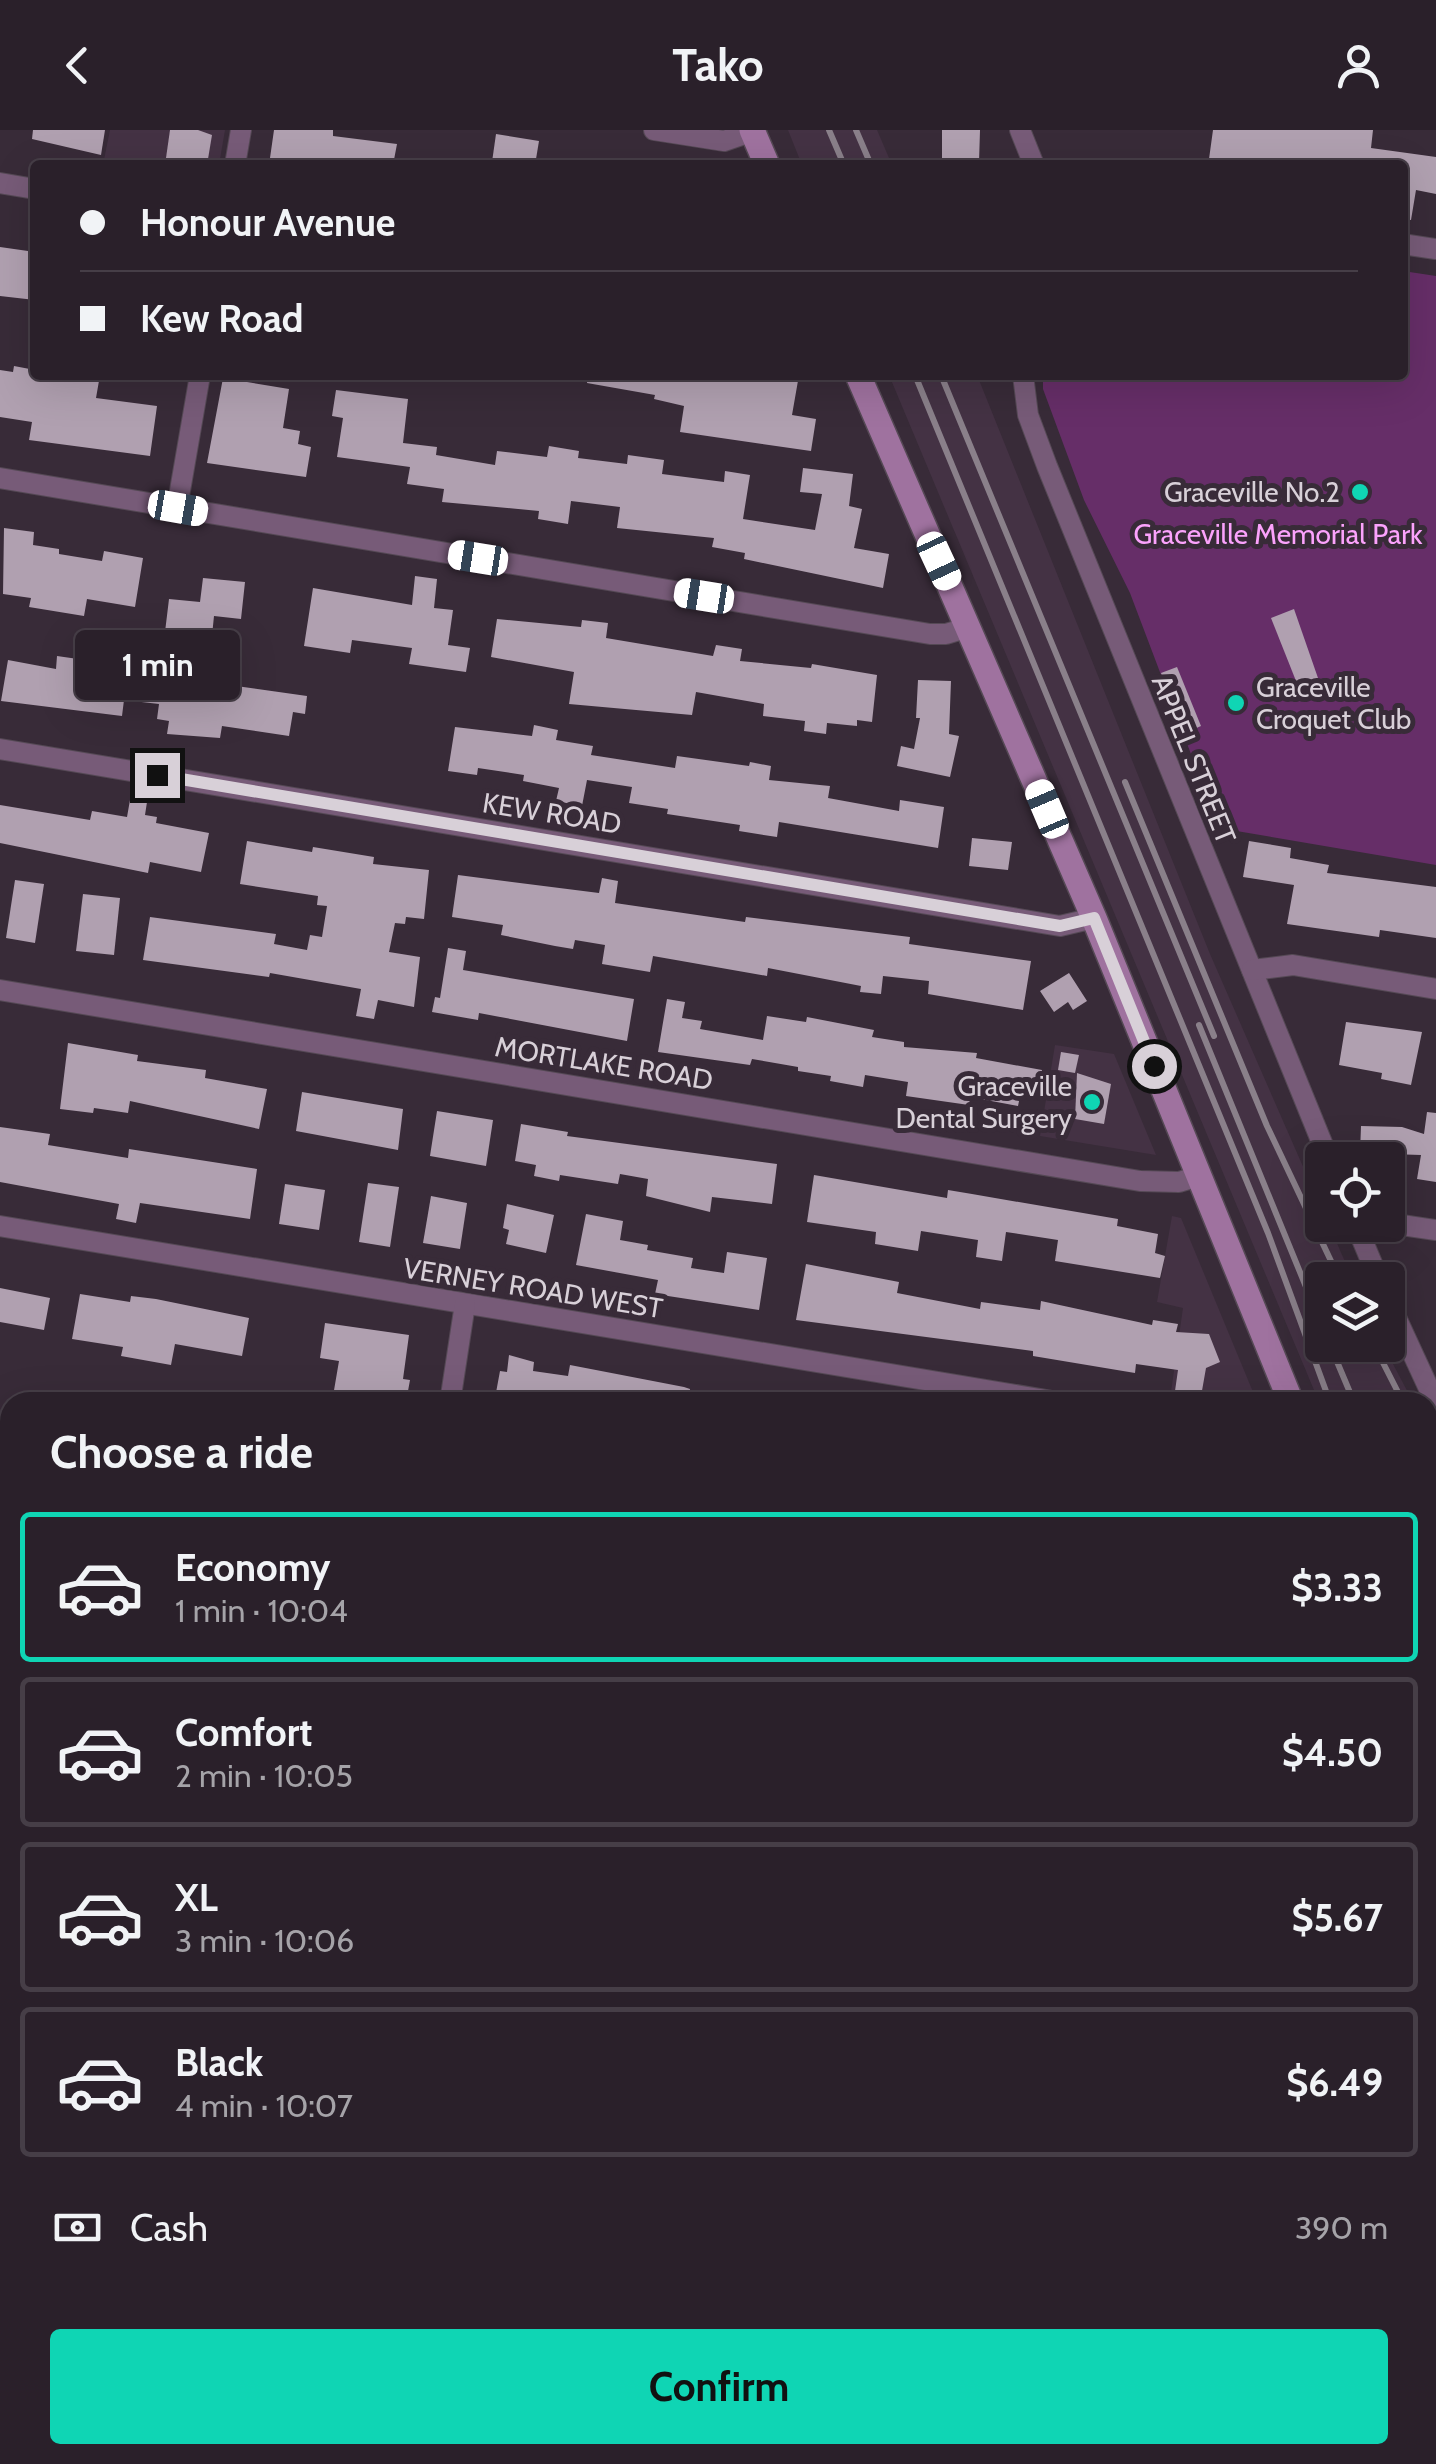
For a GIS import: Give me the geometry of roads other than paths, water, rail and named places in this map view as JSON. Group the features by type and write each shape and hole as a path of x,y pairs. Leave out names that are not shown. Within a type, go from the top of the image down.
{"main road":[{"path":"752,131 765,160"},
{"path":"860,380 1094,918 1287,1392"}],"street":[{"path":"236,160 241,130"},
{"path":"654,130 724,141 752,131"},
{"path":"1020,130 1032,160"},
{"path":"0,183 30,188"},
{"path":"1408,245 1436,250"},
{"path":"178,508 199,380"},
{"name":"APPEL STREET","path":"1024,380 1028,415 1047,466 1322,1142"},
{"path":"0,478 930,634 946,634 969,626"},
{"name":"KEW ROAD","path":"0,749 1060,926 1094,918"},
{"path":"1252,970 1293,964 1436,988"},
{"name":"MORTLAKE ROAD","path":"0,990 1140,1181 1166,1184 1199,1176"},
{"path":"1405,1225 1436,1230"},
{"name":"VERNEY ROAD WEST","path":"0,1226 997,1392"},
{"path":"452,1392 465,1304"},
{"path":"1405,1337 1430,1392"}],"railway":[{"path":"829,130 842,160"},
{"path":"856,130 869,160"},
{"path":"917,380 1268,1233 1326,1392"},
{"path":"943,380 1214,1036"},
{"path":"1125,782 1267,1126 1331,1262"},
{"path":"1199,1025 1305,1284"},
{"path":"1337,1362 1350,1392"},
{"path":"1383,1362 1398,1392"}],"place":[{"name":"Graceville No.2","path":"1360,492"},
{"name":"Graceville Croquet Club","path":"1236,703"},
{"name":"Graceville Dental Surgery","path":"1092,1102"}],"park label":[{"name":"Graceville Memorial Park","path":"1278,534"}]}
